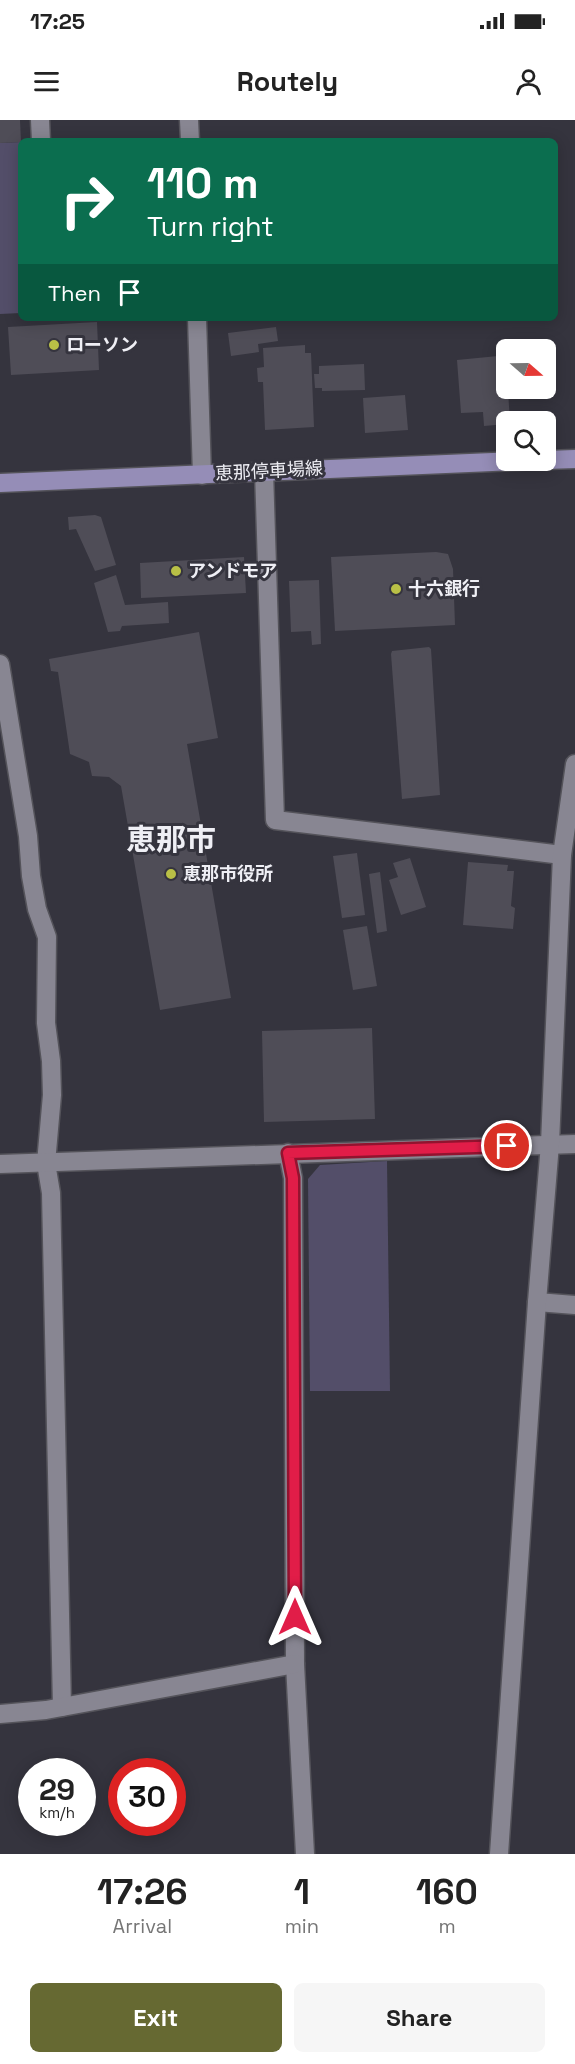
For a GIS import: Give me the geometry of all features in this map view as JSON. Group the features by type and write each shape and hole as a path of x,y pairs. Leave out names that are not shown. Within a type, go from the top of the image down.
{"main road":[{"path":"556,460 575,459"},
{"name":"恵那停車場線","path":"0,483 496,462"}],"street":[{"path":"40,120 41,138"},
{"path":"189,120 190,138"},
{"path":"197,321 202,475"},
{"path":"264,471 275,820 562,855"},
{"path":"0,664 28,836 31,876 37,909 47,937 46,1023 51,1061 52,1095 46,1163 51,1192 62,1707"},
{"path":"499,1854 550,1144 562,855 575,764"},
{"path":"0,1164 575,1144"},
{"path":"288,1153 293,1178 295,1664 305,1854"},
{"path":"537,1302 575,1305"},
{"path":"0,1714 62,1707 295,1664"}],"shaded area":[{"path":"18,142 18,313 0,314 0,143"},
{"path":"387,1161 390,1391 310,1391 308,1179 320,1165"}],"building":[{"path":"0,120 20,120 21,138 18,138 18,142 0,143"},
{"path":"97,322 99,370 11,375 8,327"},
{"path":"276,327 278,341 258,344 259,352 231,356 228,333"},
{"path":"305,345 305,353 311,353 314,427 265,430 263,382 258,382 257,368 264,367 263,348"},
{"path":"496,356 496,399 509,399 509,411 496,411 496,425 484,426 483,412 461,413 457,360"},
{"path":"364,364 365,390 322,391 322,388 315,388 314,374 319,374 319,366"},
{"path":"405,395 408,430 365,433 363,398"},
{"path":"95,515 101,517 116,565 95,571 76,529 69,530 68,517"},
{"path":"436,552 448,554 453,569 455,625 335,631 331,557"},
{"path":"244,557 246,593 141,598 140,563"},
{"path":"116,575 125,605 168,602 169,623 122,626 120,631 108,632 94,583"},
{"path":"319,580 321,644 312,645 311,631 291,632 289,581"},
{"path":"199,632 218,738 187,744 231,998 160,1010 121,786 109,777 92,776 89,762 70,754 58,672 51,671 49,659"},
{"path":"429,647 431,649 440,795 402,799 391,654 392,651"},
{"path":"357,853 365,915 342,918 333,856"},
{"path":"410,858 426,907 401,915 389,880 398,877 393,863"},
{"path":"468,862 508,865 507,871 514,871 511,906 515,908 513,929 463,925"},
{"path":"380,872 387,931 377,933 369,874"},
{"path":"367,926 377,986 353,990 343,930"},
{"path":"372,1028 375,1119 264,1122 262,1031"}],"place":[{"name":"ローソン","path":"54,345"},
{"name":"アンドモア","path":"176,571"},
{"name":"十六銀行","path":"396,589"},
{"name":"恵那市役所","path":"171,874"}],"district":[{"name":"恵那市","path":"171,840"}],"route":[{"path":"295,1617 293,1178 288,1153 507,1146"}]}
